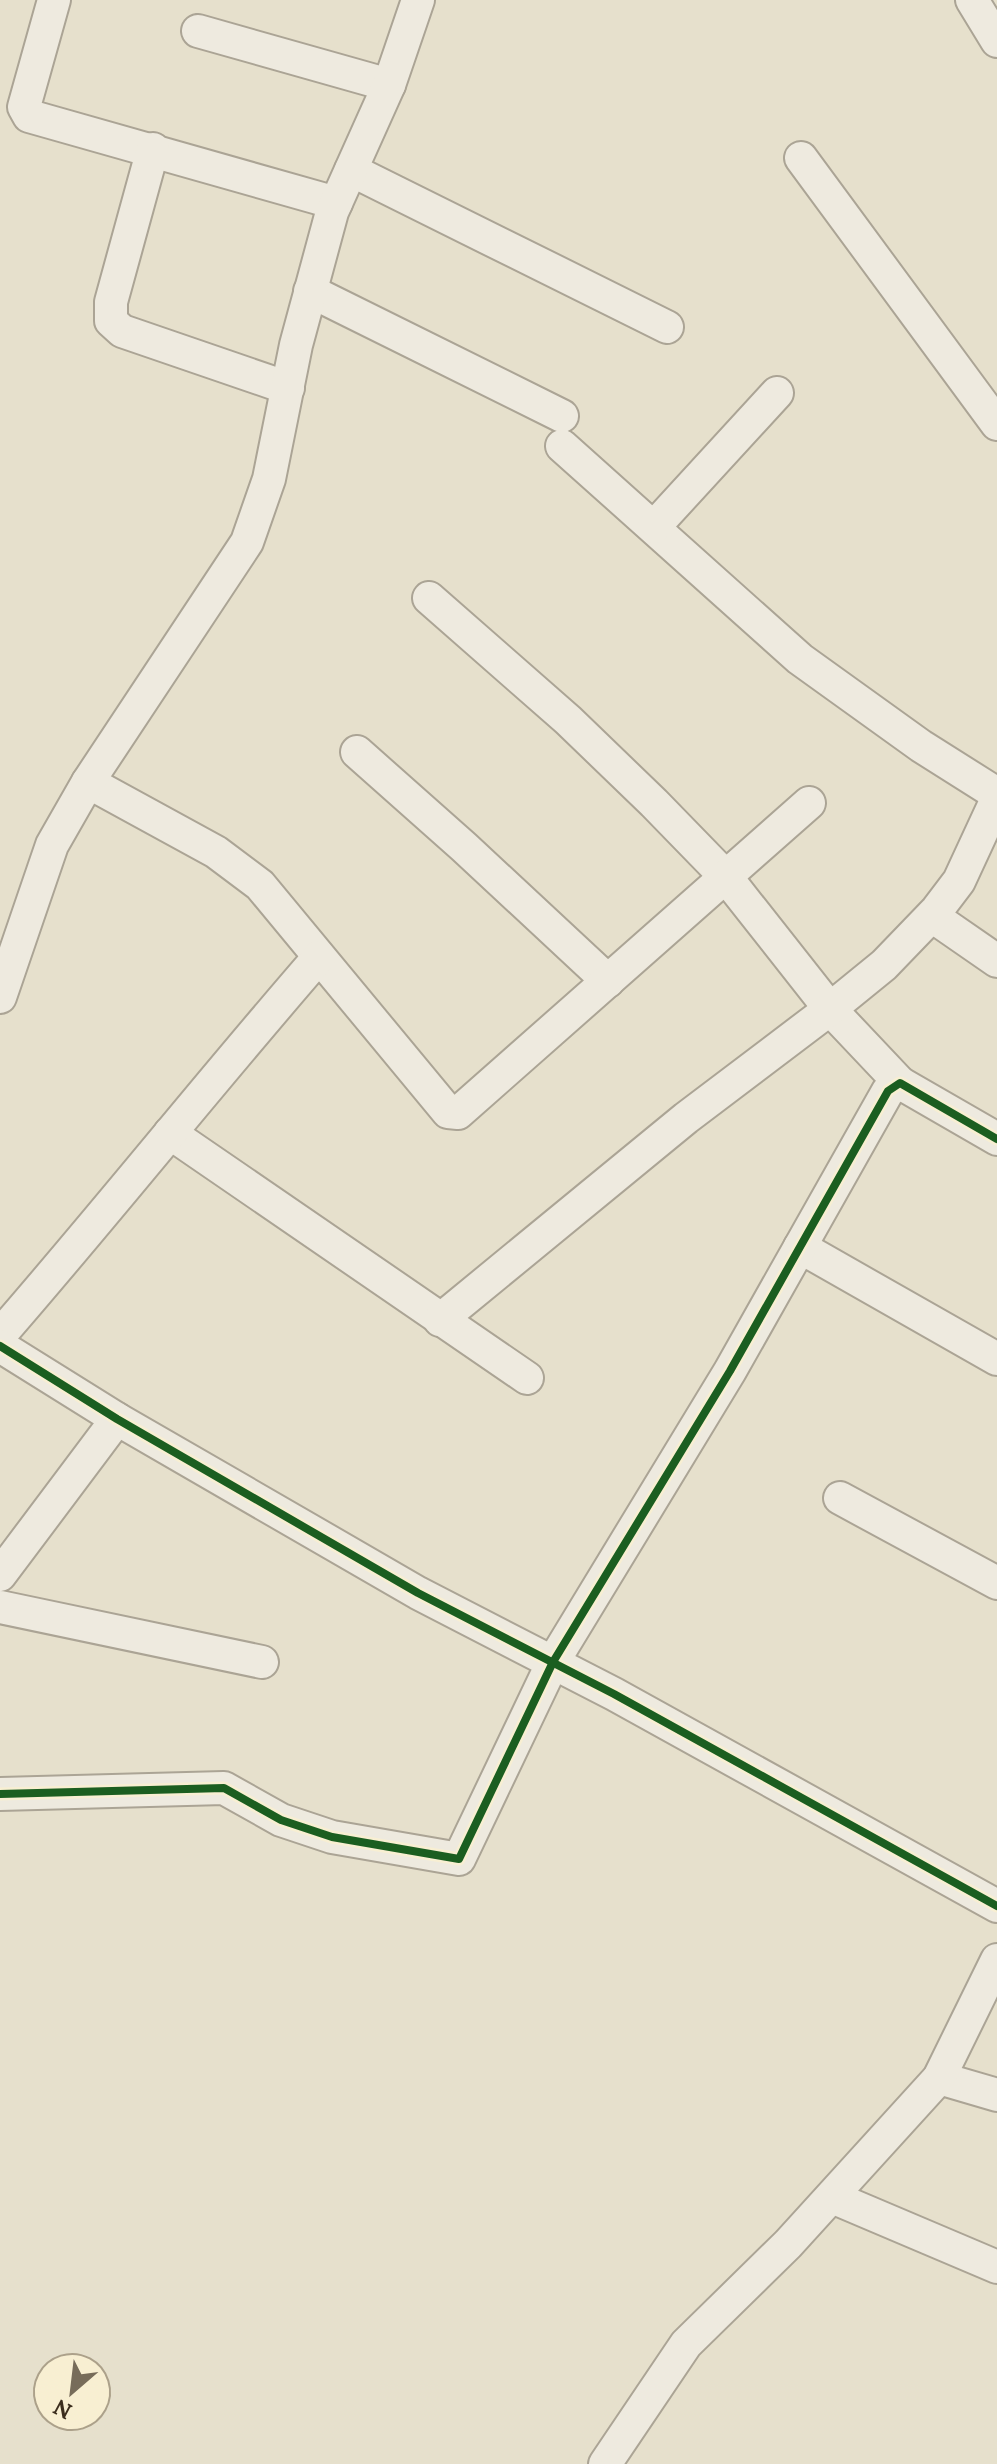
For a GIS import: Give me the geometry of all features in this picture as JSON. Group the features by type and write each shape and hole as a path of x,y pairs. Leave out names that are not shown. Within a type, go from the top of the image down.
{"street":[{"path":"54,0 24,107 29,116 336,203"},
{"path":"0,997 52,845 88,782 247,542 269,479 310,291 336,203 389,85 418,0"},
{"path":"972,0 997,41"},
{"path":"198,31 389,85"},
{"path":"153,149 111,302 111,321 122,331 288,388"},
{"path":"801,158 997,424"},
{"path":"351,170 667,327"},
{"path":"310,291 562,431 654,527 800,659 997,796 959,881 932,916 884,965 686,1118 440,1320"},
{"path":"654,527 777,393"},
{"path":"429,598 568,720 726,877 830,1009 900,1083 997,1139"},
{"path":"357,752 608,981"},
{"path":"88,782 216,852 260,885 448,1112 458,1113 809,803"},
{"path":"932,916 997,961"},
{"path":"0,1335 319,957"},
{"path":"0,1794 224,1788 281,1820 332,1837 459,1859 553,1662 730,1371 888,1091 900,1083"},
{"path":"170,1133 527,1378"},
{"path":"800,1247 997,1359"},
{"path":"0,1346 117,1419 418,1593 553,1662 997,1906"},
{"path":"0,1575 117,1419"},
{"path":"840,1498 997,1583"},
{"path":"0,1607 262,1662"},
{"path":"605,2464 686,2344 788,2244 939,2078 997,1960"},
{"path":"939,2078 997,2095"},
{"path":"832,2197 997,2267"}],"cycle path":[{"path":"0,1794 224,1788 281,1820 332,1837 459,1859 553,1662 730,1371 888,1091 900,1083 997,1139"},
{"path":"0,1346 117,1419 418,1593 614,1694 997,1906"}]}
